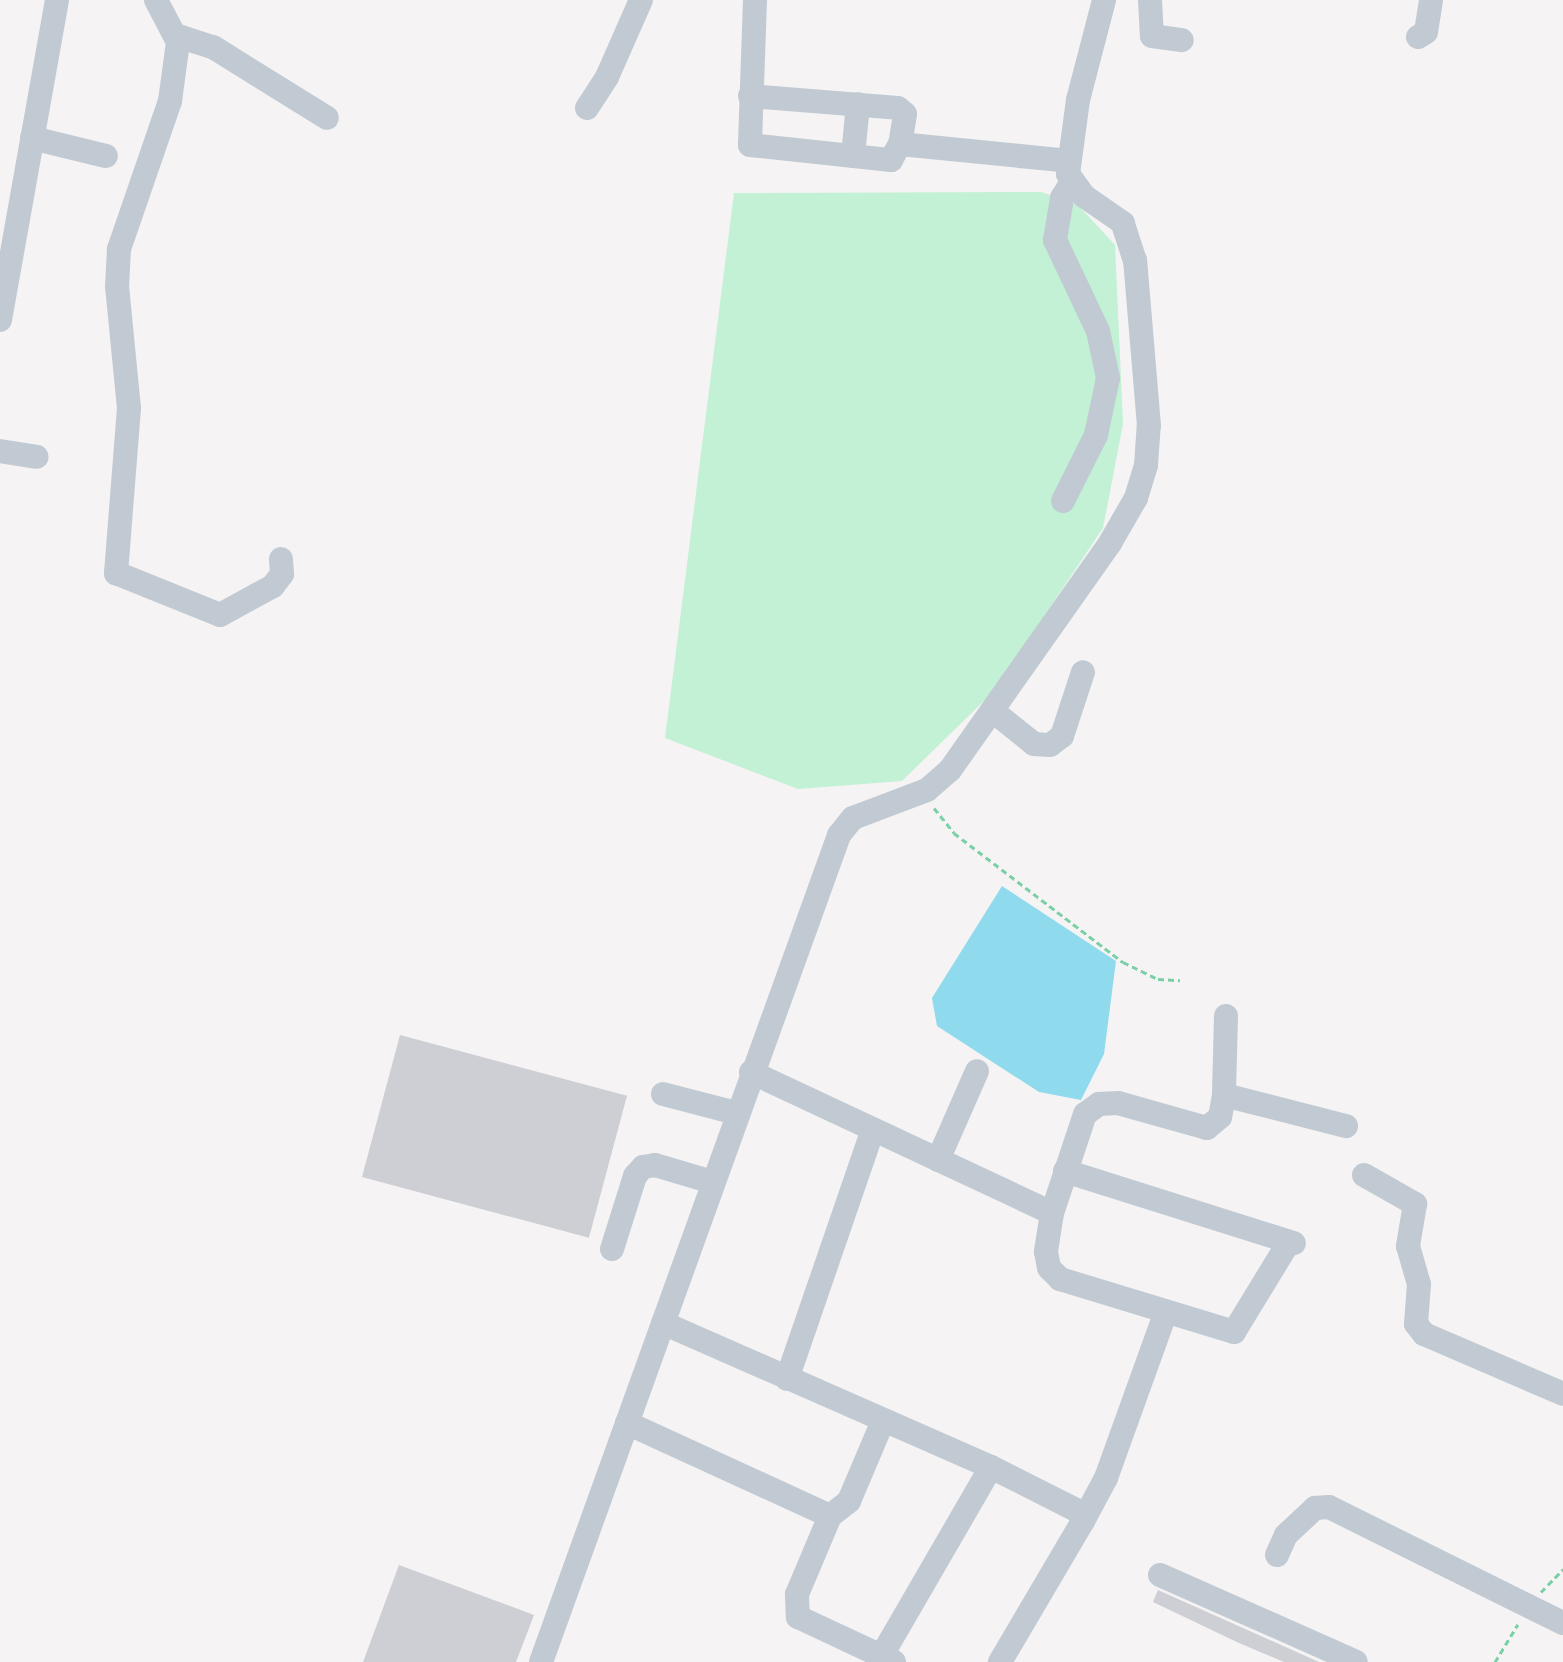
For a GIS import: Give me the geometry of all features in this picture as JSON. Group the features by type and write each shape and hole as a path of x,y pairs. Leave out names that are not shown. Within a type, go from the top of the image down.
{"street":[{"path":"0,320 11,188 32,138 57,0"},
{"path":"156,0 175,35 170,101 119,249 117,286 129,408 116,573 220,615 273,586 282,574 281,559"},
{"path":"587,108 607,77 641,0"},
{"path":"750,96 902,110 898,156 891,160 750,145 750,96 755,0"},
{"path":"1063,501 1096,435 1108,378 1098,331 1055,240 1070,172 1078,100 1104,0"},
{"path":"1150,0 1152,36 1182,40"},
{"path":"1418,37 1426,32 1431,0"},
{"path":"175,35 213,47 327,118"},
{"path":"853,156 858,104"},
{"path":"32,138 106,156"},
{"path":"541,1662 736,1113 839,835 870,809 927,790 950,770 994,712 1110,543 1136,498 1146,465 1143,342 1130,239 1123,223 1070,172 900,144"},
{"path":"0,451 37,457"},
{"path":"994,712 1034,744 1050,745 1062,736 1083,672"},
{"path":"1065,1171 1292,1243 1234,1332 1060,1279 1049,1268 1046,1252 1052,1213 1065,1171 1085,1114 1099,1104 1118,1103 1207,1128 1220,1117 1224,1095 1226,1016"},
{"path":"938,1160 977,1071"},
{"path":"751,1072 1052,1213"},
{"path":"663,1094 736,1113"},
{"path":"1224,1095 1346,1126"},
{"path":"787,1379 873,1129"},
{"path":"612,1249 635,1176 643,1167 655,1165 712,1182"},
{"path":"1364,1175 1415,1204 1408,1246 1419,1284 1416,1324 1424,1334 1563,1394"},
{"path":"1000,1662 1106,1478 1166,1311"},
{"path":"663,1323 991,1467 1066,1503 1083,1521"},
{"path":"883,1421 849,1501 830,1516 797,1594 798,1617 884,1660 991,1467"},
{"path":"627,1423 830,1516"},
{"path":"1277,1555 1286,1535 1315,1508 1329,1507 1563,1623"},
{"path":"1160,1575 1356,1662"}],"path":[{"path":"927,790 936,813 954,833 1123,962 1158,979 1180,980"}],"green space":[{"path":"1041,192 1077,204 1115,245 1123,424 1103,528 994,691 902,781 798,789 665,738 734,193"}],"water":[{"path":"1002,886 1116,961 1104,1054 1081,1100 1039,1092 937,1026 932,998"}],"building":[{"path":"400,1035 627,1096 589,1238 362,1177"},
{"path":"399,1565 534,1615 516,1662 363,1662"},
{"path":"1158,1590 1319,1662 1284,1662 1239,1643 1153,1602"}]}
